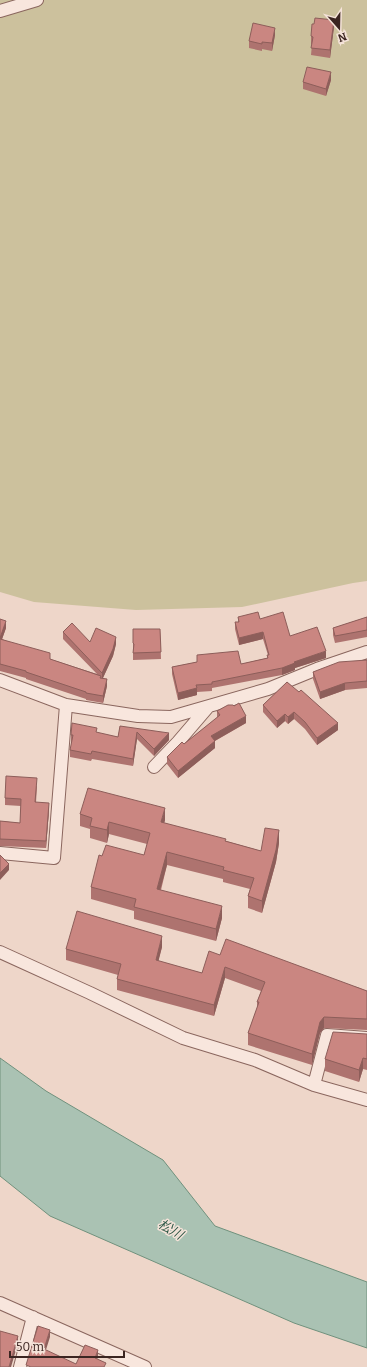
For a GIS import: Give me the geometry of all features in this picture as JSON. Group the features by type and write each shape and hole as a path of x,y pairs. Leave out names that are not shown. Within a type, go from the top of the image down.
{"street":[{"path":"0,11 37,0"},
{"path":"0,680 66,705 138,716 171,717 268,689 317,669 367,652"},
{"path":"0,853 54,858 66,705"},
{"path":"154,767 208,707"},
{"path":"0,952 183,1038 255,1060 314,1084 367,1100"},
{"path":"314,1084 327,1035 367,1038"},
{"path":"0,1303 145,1367"},
{"path":"20,1367 33,1317"}],"shaded area":[{"path":"0,0 367,0 367,581 242,607 136,610 34,602 0,592"}],"water":[{"name":"松川","path":"0,1058 46,1091 163,1160 215,1226 367,1282 367,1348 294,1323 50,1216 0,1176"}],"building":[{"path":"315,18 334,20 330,50 311,48 313,37 311,36 312,24 314,24"},
{"path":"253,23 275,28 272,43 262,42 262,44 249,41"},
{"path":"307,67 331,72 326,89 303,82"},
{"path":"258,612 260,619 283,612 290,636 317,627 326,651 294,662 295,663 282,668 212,682 212,684 196,685 197,688 178,693 172,667 197,662 197,655 238,651 241,664 268,658 267,655 269,655 263,632 239,638 235,622 239,622 238,617"},
{"path":"367,617 367,630 335,636 333,628"},
{"path":"0,619 6,621 0,638"},
{"path":"72,623 90,642 96,628 116,637 113,649 102,673 63,632"},
{"path":"133,629 160,629 161,652 133,653"},
{"path":"0,639 50,653 50,659 101,676 100,678 107,679 103,696 86,693 26,671 0,664"},
{"path":"367,660 367,681 345,683 320,692 313,672 339,662"},
{"path":"287,682 299,692 301,690 338,723 317,738 305,722 294,712 288,717 285,714 277,721 263,705"},
{"path":"239,703 246,716 211,736 215,741 178,771 167,757 182,742 184,744 220,715 217,711 228,705 234,706"},
{"path":"72,723 97,728 96,732 118,737 120,726 169,733 154,749 137,732 133,759 92,751 91,754 70,750 73,735 71,735"},
{"path":"6,776 37,778 35,802 49,803 46,841 0,839 0,821 20,823 21,799 5,798"},
{"path":"88,788 165,808 161,822 226,839 225,841 261,851 265,828 279,830 276,850 262,901 248,896 254,878 223,870 224,867 167,852 157,889 222,906 216,929 134,907 136,899 91,887 99,855 102,856 106,845 144,855 150,833 109,822 107,830 90,826 92,818 80,814"},
{"path":"0,855 9,864 0,873"},
{"path":"77,911 162,936 156,960 202,973 209,951 220,955 226,939 367,991 367,1019 324,1017 320,1022 312,1054 248,1033 259,1002 257,1002 265,982 225,967 214,1005 117,979 121,964 66,949"},
{"path":"333,1032 367,1034 367,1059 363,1058 359,1070 325,1059"},
{"path":"38,1326 50,1330 44,1349 76,1364 85,1345 98,1350 95,1358 106,1363 104,1367 31,1367 26,1365"},
{"path":"0,1331 18,1336 9,1367 0,1367"}]}
